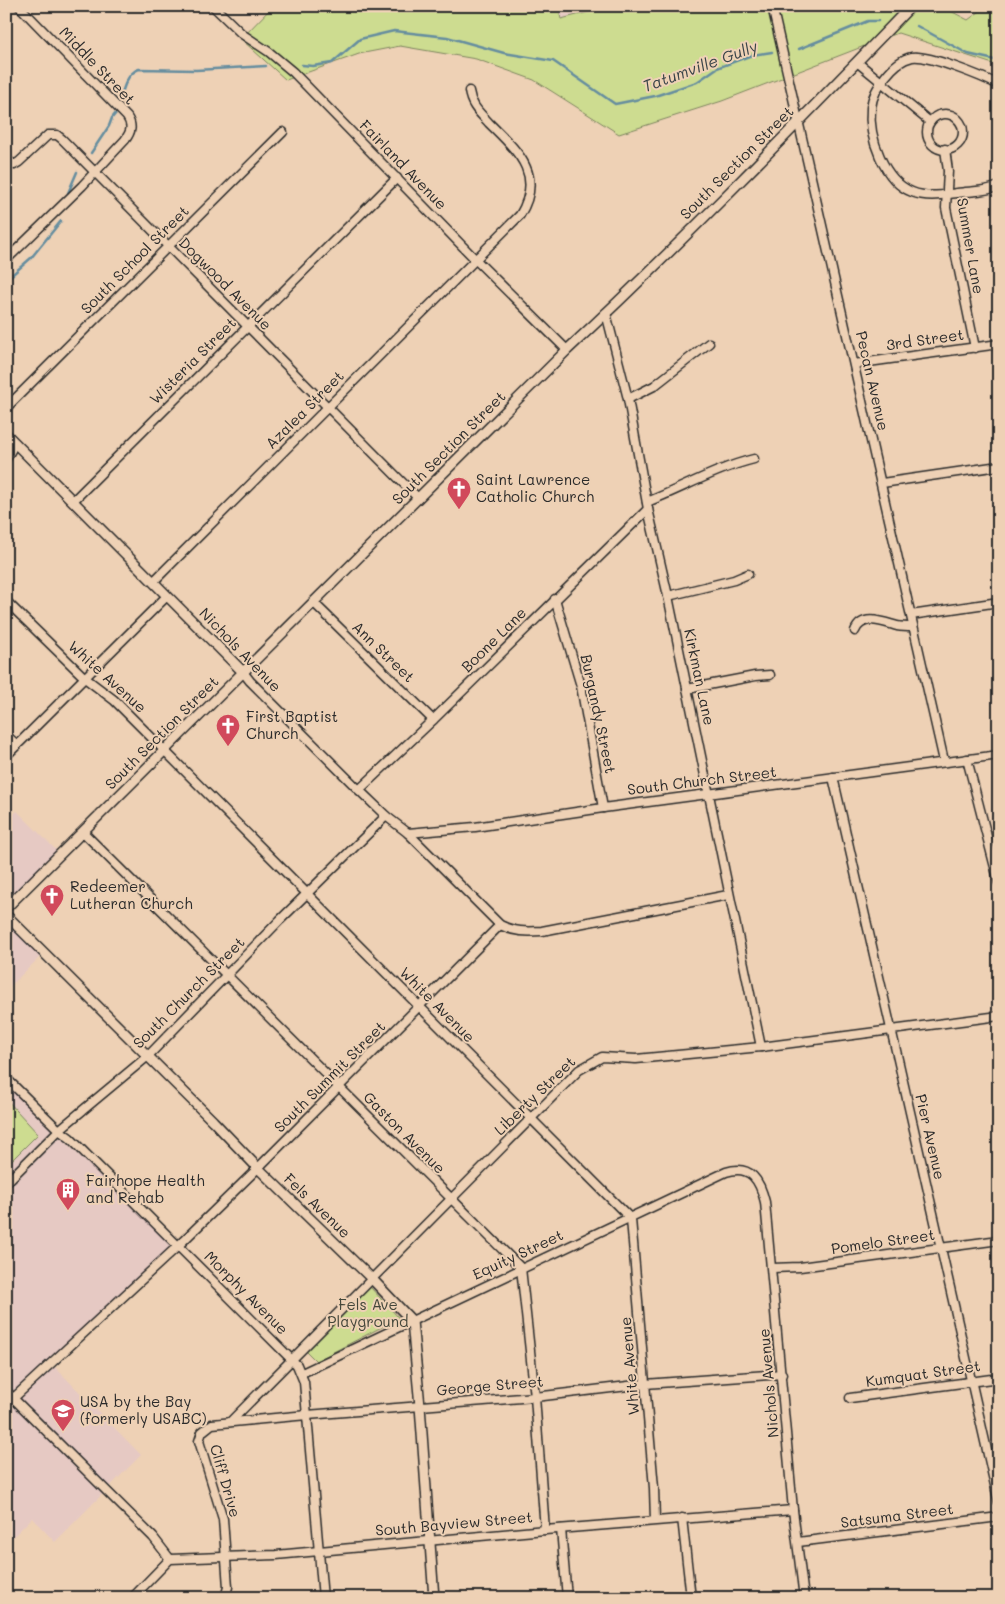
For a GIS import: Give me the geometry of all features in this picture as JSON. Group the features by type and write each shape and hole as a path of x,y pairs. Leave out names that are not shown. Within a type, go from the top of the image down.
{"street":[{"name":"Middle Street","path":"19,6 127,117 131,124 130,133 125,140 94,172"},
{"name":"Fairland Avenue","path":"213,6 242,34 269,52 293,72 476,260 567,350"},
{"name":"Pecan Avenue","path":"772,6 944,761"},
{"name":"South Section Street","path":"6,908 799,121 911,6"},
{"path":"999,84 930,59 918,56 912,57 892,68 874,94 871,109 875,140 883,163 894,180 906,189 930,196 985,190 999,186"},
{"path":"858,62 930,122"},
{"name":"Azalea Street","path":"154,581 520,215 528,200 530,183 527,167 514,148 474,107 469,91"},
{"path":"939,114 951,115 960,123 962,128 960,140 951,148 945,149 935,146 928,138 930,122 939,114"},
{"name":"South School Street","path":"6,408 283,132"},
{"name":"Dogwood Avenue","path":"6,159 14,166 44,138 52,134 62,139 418,498"},
{"name":"Summer Lane","path":"945,149 948,171 946,208 975,348"},
{"path":"6,260 94,172"},
{"name":"Wisteria Street","path":"73,501 397,178"},
{"name":"Kirkman Lane","path":"606,313 628,399 648,505 761,1047"},
{"path":"628,399 654,386 708,343"},
{"name":"3rd Street","path":"854,364 999,344"},
{"name":"Nichols Avenue","path":"6,434 154,581 359,790 386,816 408,833 500,925"},
{"path":"6,459 15,443"},
{"name":"Boone Lane","path":"359,790 433,720 648,505 737,463 754,459"},
{"path":"882,483 999,466"},
{"path":"668,596 734,580 748,574"},
{"path":"6,756 168,596"},
{"name":"Burgandy Street","path":"555,598 581,686 603,808"},
{"name":"White Avenue","path":"6,600 86,678 114,700 631,1219 654,1488 655,1520"},
{"path":"911,615 999,602"},
{"name":"Ann Street","path":"314,603 433,720"},
{"path":"855,631 862,622 876,620 900,626 914,627"},
{"path":"687,689 755,676 770,675"},
{"path":"6,734 17,745"},
{"name":"South Church Street","path":"408,833 475,827 944,761 967,760 999,755"},
{"path":"967,760 999,883"},
{"name":"Pier Avenue","path":"834,777 890,1031 942,1248 999,1503"},
{"name":"South Church Street","path":"6,1183 60,1130 148,1056 226,975 386,816"},
{"name":"Gaston Avenue","path":"83,832 521,1268"},
{"path":"500,925 511,930 526,932 542,931 728,894"},
{"name":"Fels Avenue","path":"6,915 258,1168 372,1279 412,1322"},
{"name":"South Summit Street","path":"6,1404 178,1246 339,1088 500,925"},
{"name":"Liberty Street","path":"230,1422 579,1070 594,1060 602,1057 636,1058 761,1047 999,1016"},
{"name":"Morphy Avenue","path":"6,1078 70,1138 292,1358 302,1372 308,1415 323,1598"},
{"name":"Equity Street","path":"302,1372 412,1322 521,1268 631,1219 726,1172 735,1170 748,1172"},
{"name":"Nichols Avenue","path":"748,1172 762,1187 765,1202 793,1510 804,1598"},
{"name":"Pomelo Street","path":"772,1268 800,1267 999,1240"},
{"path":"521,1268 535,1397 545,1530"},
{"path":"412,1322 431,1540 434,1598"},
{"name":"George Street","path":"202,1432 212,1424 230,1422 535,1397 645,1384 782,1374"},
{"name":"Kumquat Street","path":"850,1398 999,1378"},
{"path":"6,1391 153,1536 170,1560 132,1598"},
{"name":"Cliff Drive","path":"202,1432 199,1441 223,1519 228,1587 226,1598"},
{"name":"South Bayview Street","path":"170,1560 226,1558 655,1520 793,1510"},
{"name":"Satsuma Street","path":"798,1542 999,1517"},
{"path":"682,1518 691,1598"},
{"path":"561,1529 567,1598"}],"shaded area":[{"path":"558,6 613,6 561,19"},
{"path":"17,811 63,857 6,915 6,822"},
{"path":"6,922 41,956 6,990"},
{"path":"6,1084 179,1252 95,1324 54,1366 141,1455 55,1542 32,1518 6,1544"}],"green space":[{"path":"273,6 558,6 561,19 613,6 941,6 968,20 987,6 999,6 999,66 898,33 722,101 619,134 534,80 476,59 400,46 359,54 286,80 241,39"},
{"path":"6,1099 38,1134 6,1166"},
{"name":"Fels Ave Playground","path":"370,1287 399,1318 316,1361 305,1350"}],"waterway":[{"name":"Tatumville Gully","path":"799,49 868,21 878,21"},
{"name":"Tatumville Gully","path":"917,26 968,54 999,61"},
{"name":"Tatumville Gully","path":"302,65 313,66 332,63 360,39 394,31 447,37 504,53 553,61 615,104 655,96 697,82 717,68 752,55 772,52"},
{"name":"Tatumville Gully","path":"120,100 124,86 131,74 139,69 196,70 266,66"},
{"name":"Tatumville Gully","path":"91,153 116,113"},
{"name":"Tatumville Gully","path":"68,193 77,172"},
{"name":"Tatumville Gully","path":"6,280 31,258 61,221"}],"place":[{"name":"Saint Lawrence Catholic Church","path":"459,510"},
{"name":"First Baptist Church","path":"228,747"},
{"name":"Redeemer Lutheran Church","path":"52,917"},
{"name":"Fairhope Health and Rehab","path":"68,1211"},
{"name":"USA by the Bay (formerly USABC)","path":"63,1432"}]}
